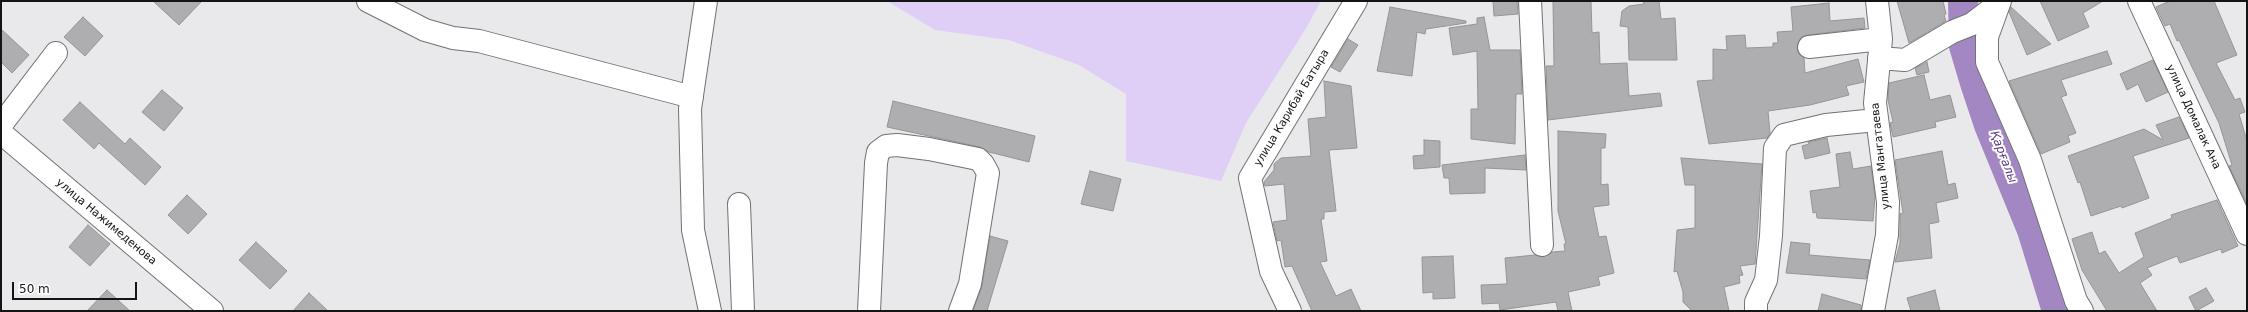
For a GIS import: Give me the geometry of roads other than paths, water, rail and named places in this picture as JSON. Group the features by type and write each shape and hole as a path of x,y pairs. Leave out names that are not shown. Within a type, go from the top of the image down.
{"street":[{"path":"368,1 425,30 453,38 479,41 692,97"},
{"path":"706,1 690,109 693,230 710,311"},
{"name":"улица Карибай Батыра","path":"1290,311 1271,271 1250,178 1356,1"},
{"path":"1530,1 1542,244"},
{"name":"улица Мангатаева","path":"1873,311 1887,235 1888,202 1876,120 1875,86 1880,48 1877,1"},
{"path":"1809,47 1880,48 1905,60 1952,32 1972,24 2000,1"},
{"path":"2000,1 1987,37 1987,62 2030,160 2076,301 2082,311"},
{"name":"улица Домалак Ана","path":"2139,1 2247,234"},
{"path":"1,125 56,53"},
{"path":"1756,311 1756,302 1766,280 1772,236 1775,148 1784,135 1826,125 1876,120"},
{"name":"улица Нажимеденова","path":"1,133 212,311"},
{"path":"869,311 876,163 878,152 886,146 897,145 929,148 978,159 988,173 970,284 960,311"},
{"path":"739,204 743,311"}],"waterway":[{"name":"Қарғалы","path":"1963,1 1964,46 1975,83 1989,125 2032,230 2057,311"}]}
